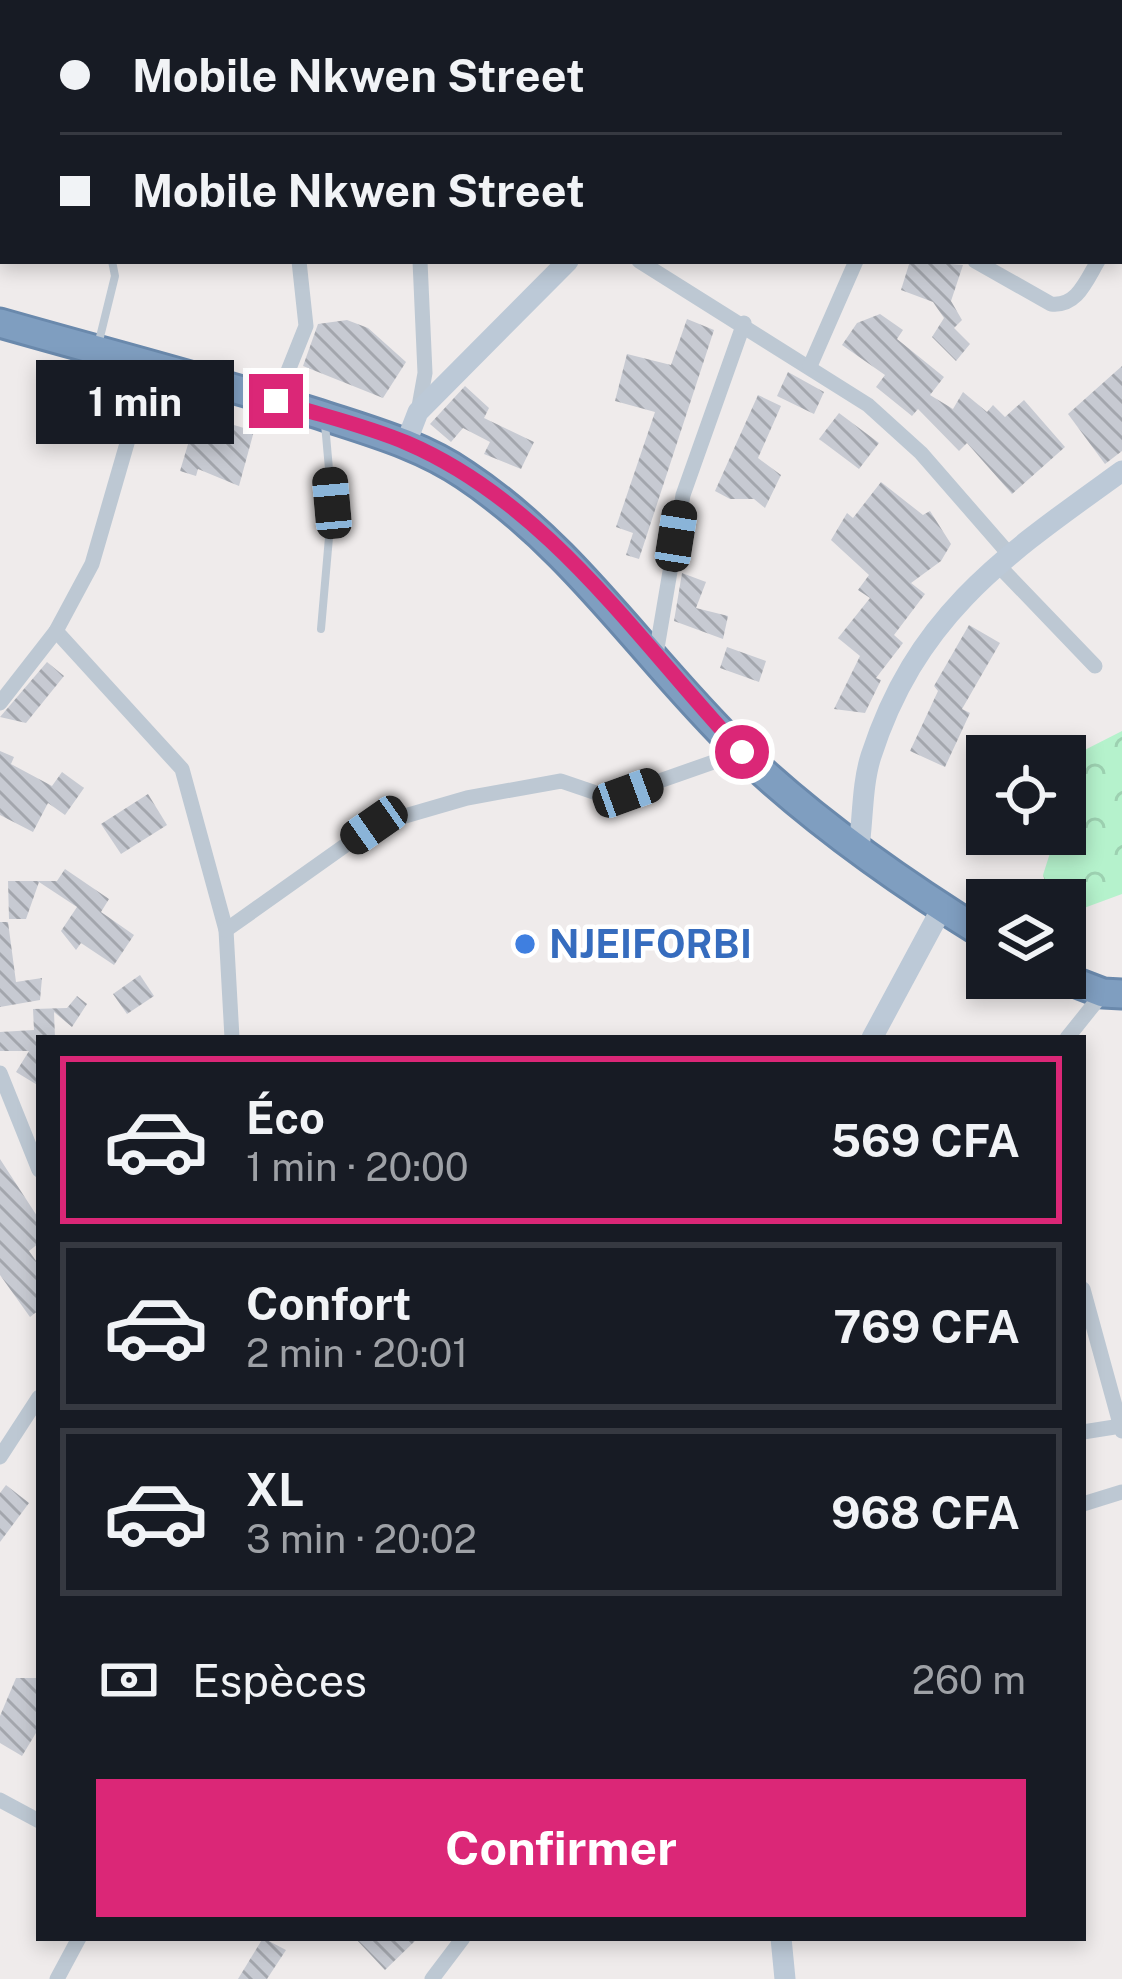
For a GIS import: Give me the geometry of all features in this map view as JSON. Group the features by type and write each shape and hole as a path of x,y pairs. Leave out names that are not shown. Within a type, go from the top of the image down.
{"highway":[{"path":"0,323 406,443 506,503 579,568 655,660 742,752 859,847 966,923"}],"main road":[{"path":"406,443 418,412 565,264"},
{"path":"859,847 871,758 904,684 946,612 1003,559 1122,471"},
{"path":"874,1035 942,908"},
{"path":"781,1941 785,1979"}],"street":[{"path":"276,401 306,326 299,264"},
{"path":"418,412 425,374 420,264"},
{"path":"644,264 810,366 896,429 1095,666"},
{"path":"810,366 855,264"},
{"path":"980,264 1051,304 1063,306 1074,299 1096,264"},
{"path":"655,660 683,494 744,323"},
{"path":"0,703 56,631 92,564 150,364"},
{"path":"56,631 182,770 226,930 232,1035"},
{"path":"226,930 374,825 483,794 562,782 611,798 742,752"},
{"path":"1070,1035 1113,994"},
{"path":"1,1081 36,1162"},
{"path":"1086,1299 1121,1428 1086,1432"},
{"path":"0,1457 36,1402"},
{"path":"1086,1503 1122,1492"},
{"path":"0,1800 36,1820"},
{"path":"57,1979 77,1941"},
{"path":"432,1979 462,1941"}],"lane":[{"path":"97,350 110,307 112,264"},
{"path":"321,629 332,503 324,416"}],"green space":[{"path":"1122,731 1122,894 1086,907 1086,879 1044,879 1043,875 1049,855 1086,855 1086,749"}],"building":[{"path":"909,264 963,265 951,301 962,320 954,328 970,344 956,361 932,337 944,318 933,302 901,290"},
{"path":"880,314 903,330 897,339 944,377 930,395 953,409 963,392 987,412 993,405 1005,417 1024,400 1065,447 1012,494 967,443 959,451 918,409 912,416 876,387 885,375 842,345 857,323"},
{"path":"687,319 714,330 639,559 626,555 633,533 616,527 655,412 615,401 627,354 671,365"},
{"path":"347,320 368,328 406,362 383,398 303,366 318,324"},
{"path":"1122,366 1122,451 1105,464 1068,414"},
{"path":"788,372 824,392 814,414 777,396"},
{"path":"465,386 489,408 484,418 534,442 521,469 484,454 490,442 463,428 451,442 430,424"},
{"path":"758,395 781,406 758,458 781,475 765,508 754,499 730,499 715,491"},
{"path":"839,413 879,443 859,469 819,439"},
{"path":"197,414 254,431 239,486 198,469 196,476 180,471"},
{"path":"881,482 923,515 930,511 951,544 941,561 911,583 925,594 894,635 903,643 876,678 881,680 865,713 834,709 860,656 838,638 870,598 858,590 869,575 831,540 847,513 853,518"},
{"path":"682,573 706,582 696,608 728,616 723,639 674,621"},
{"path":"969,625 1000,643 962,709 970,713 945,767 910,751 938,691 934,686"},
{"path":"727,647 766,661 759,682 720,668"},
{"path":"47,662 64,676 26,723 0,717"},
{"path":"0,751 14,757 11,764 52,786 62,772 84,788 65,815 48,803 33,832 0,815"},
{"path":"148,794 167,825 121,854 101,824"},
{"path":"65,869 109,899 101,912 134,935 114,965 81,943 76,950 61,931 77,907 39,882 26,919 9,919 8,881 57,881"},
{"path":"0,922 8,922 16,982 42,978 40,1000 0,1007"},
{"path":"140,975 154,996 127,1014 113,994"},
{"path":"77,996 87,1004 72,1027 54,1012 55,1035 36,1035 36,1084 16,1072 29,1051 0,1051 0,1032 34,1030 33,1009 67,1008"},
{"path":"0,1159 36,1214 36,1245 29,1251 36,1261 36,1312 30,1317 0,1275"},
{"path":"6,1485 29,1503 0,1542 0,1493"},
{"path":"16,1678 36,1678 36,1733 22,1756 0,1743 0,1716"},
{"path":"261,1941 286,1950 267,1979 238,1979"},
{"path":"358,1941 415,1941 385,1970"}],"place":[{"name":"NJEIFORBI","path":"525,944"}],"route":[{"path":"276,401 406,443 460,471 506,503 579,568 655,660 742,752"}]}
